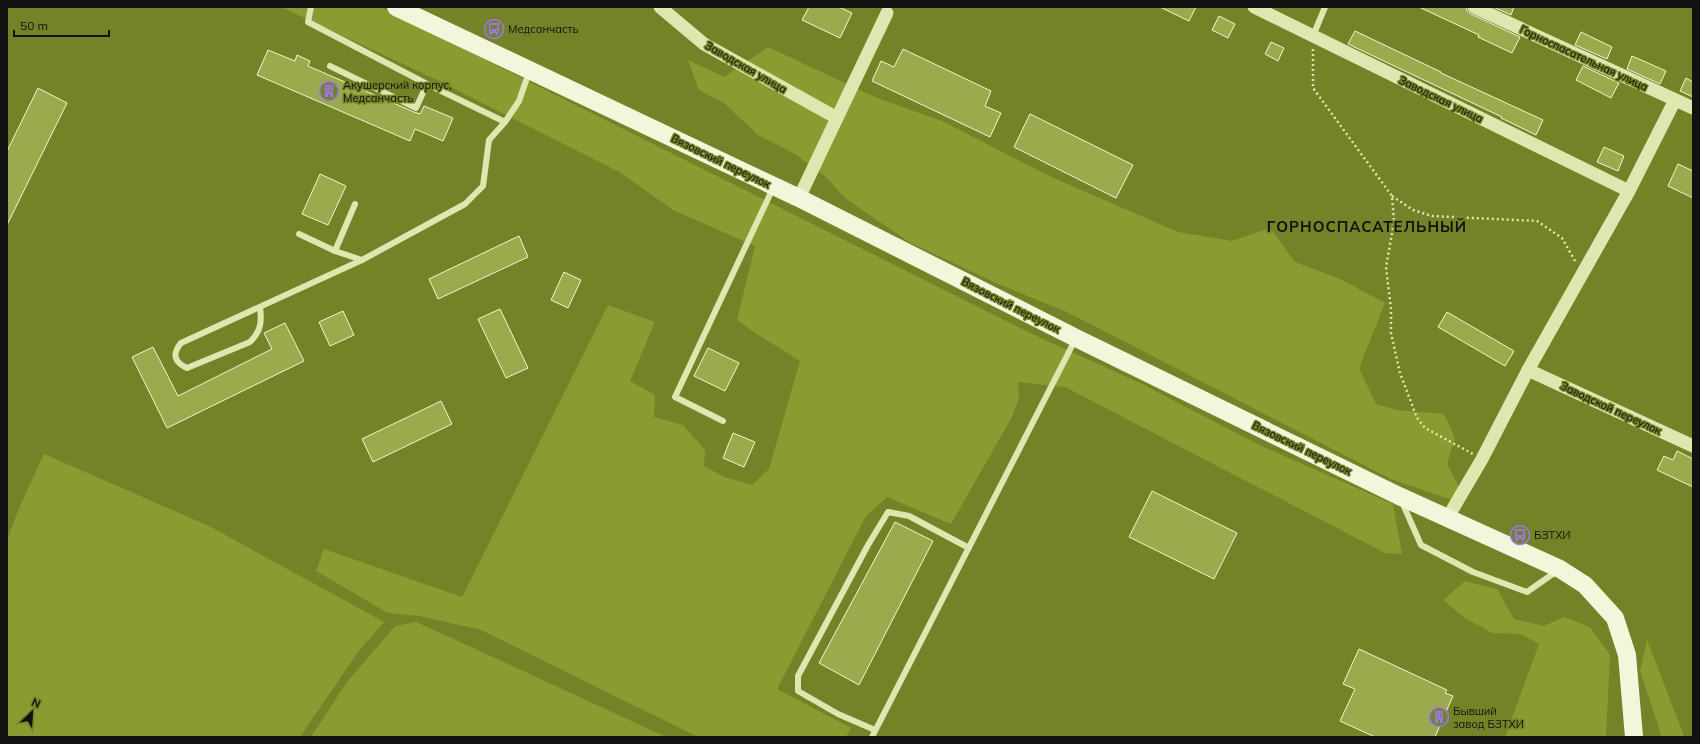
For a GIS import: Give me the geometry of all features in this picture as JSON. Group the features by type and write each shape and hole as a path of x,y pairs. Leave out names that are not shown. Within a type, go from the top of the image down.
{"street":[{"name":"Вязовский переулок","path":"396,7 530,69 799,198 1076,338 1399,496 1560,569 1585,585 1615,618 1627,655 1634,737"},
{"name":"Заводская улица","path":"660,7 704,44 837,118"},
{"name":"Заводская улица","path":"1254,7 1629,191"},
{"name":"Горноспасательная улица","path":"1474,7 1693,108"},
{"path":"799,198 887,13"},
{"path":"1448,517 1482,459 1528,370 1629,191 1675,100"},
{"name":"Заводской переулок","path":"1528,370 1693,446"}],"lane":[{"path":"311,7 308,22 427,84 505,122"},
{"path":"1313,36 1326,7"},
{"path":"330,66 416,108 427,84"},
{"path":"260,306 262,322 257,334 250,342 187,368 179,364 175,357 175,350 181,343 260,306 362,260 465,204 483,186 489,140 505,122 519,101 530,69"},
{"path":"723,421 675,397 774,186"},
{"path":"335,251 355,204"},
{"path":"299,234 335,251 362,260"},
{"path":"872,737 1076,338"},
{"path":"1399,496 1421,545 1473,572 1527,592 1560,569"},
{"path":"875,730 838,714 798,691 798,676 868,545 888,512 909,516 968,548"}],"path":[{"path":"1313,36 1313,88 1392,196 1413,210 1432,216 1537,221 1562,238 1582,273"},
{"path":"1392,196 1394,222 1386,267 1391,309 1391,333 1400,373 1417,418 1425,428 1482,459"}],"green space":[{"path":"281,7 380,7 1032,334 1140,383 1259,445 1393,504 1402,554 1385,553 1065,387 1018,382 1019,399 1012,417 951,524 887,497 866,516 777,689 851,728 846,737 698,737 481,630 420,616 388,613 316,571 324,549 462,597 608,305 655,322 630,381 655,395 654,417 683,425 705,450 704,466 724,477 752,485 769,469 800,361 737,320 755,246 673,210 621,173 435,79"},
{"path":"768,47 877,98 942,121 1047,175 1178,232 1232,241 1270,228 1295,262 1340,279 1385,303 1359,368 1376,404 1397,410 1444,414 1455,438 1447,464 1462,492 1452,500 1391,479 1067,312 996,283 909,242 845,198 826,177 795,154 758,135 724,103 699,90 688,60 724,77"},
{"path":"44,454 209,526 384,622 358,652 300,737 7,737 7,539 22,501"},
{"path":"1465,581 1497,589 1514,619 1544,626 1564,617 1590,627 1610,655 1606,737 1505,737 1539,644 1521,634 1492,633 1465,618 1443,600"},
{"path":"416,622 666,737 311,737 347,682 395,626"},
{"path":"1647,640 1683,733 1683,737 1661,737 1640,671"}],"building":[{"path":"809,7 839,7 852,13 840,38 802,20"},
{"path":"1160,7 1196,7 1189,21"},
{"path":"1419,7 1466,7 1467,11 1471,14 1520,37 1512,53 1478,37 1479,35"},
{"path":"1493,7 1514,7 1511,15"},
{"path":"1219,16 1235,24 1228,38 1212,30"},
{"path":"1355,31 1543,120 1536,135 1501,118 1502,117 1348,44"},
{"path":"1581,32 1612,47 1607,59 1575,45"},
{"path":"1271,42 1284,48 1278,61 1265,54"},
{"path":"903,49 991,91 985,106 1001,113 990,137 872,81 881,61 894,67"},
{"name":"Акушерский корпус, Медсанчасть","path":"268,50 295,61 297,55 310,61 308,66 414,112 420,114 424,106 453,118 443,141 415,129 410,141 257,75"},
{"path":"1632,56 1666,71 1660,84 1627,69"},
{"path":"1583,66 1619,83 1611,98 1576,80"},
{"path":"1686,78 1693,82 1693,97 1680,91"},
{"path":"38,88 67,103 7,225 7,151"},
{"path":"1030,114 1133,165 1116,198 1014,147"},
{"path":"1604,147 1624,156 1618,171 1597,162"},
{"path":"1678,164 1693,171 1693,198 1668,186"},
{"path":"320,174 346,186 328,225 302,214"},
{"path":"519,236 528,257 438,299 429,279"},
{"path":"564,272 581,280 568,308 551,300"},
{"path":"500,309 528,368 506,378 478,319"},
{"path":"343,311 354,335 330,346 319,322"},
{"path":"1447,312 1514,351 1505,366 1438,327"},
{"path":"285,323 304,361 167,428 132,357 153,347 178,396 272,349 264,333"},
{"path":"708,348 739,363 725,391 694,376"},
{"path":"441,401 452,424 373,462 362,439"},
{"path":"733,433 755,442 744,467 723,458"},
{"path":"1677,451 1693,459 1693,487 1657,470 1664,456 1673,460"},
{"path":"1152,491 1237,533 1214,579 1129,537"},
{"path":"895,522 933,541 859,685 819,663"},
{"path":"1359,649 1447,690 1445,693 1453,696 1435,737 1375,737 1340,721 1355,689 1343,684"}],"place":[{"name":"Медсанчасть","path":"494,29"},
{"name":"Акушерский корпус, Медсанчасть","path":"329,91"},
{"name":"БЗТХИ","path":"1520,535"},
{"name":"Бывший завод БЗТХИ","path":"1439,717"}],"district":[{"name":"ГОРНОСПАСАТЕЛЬНЫЙ","path":"1367,226"}]}
